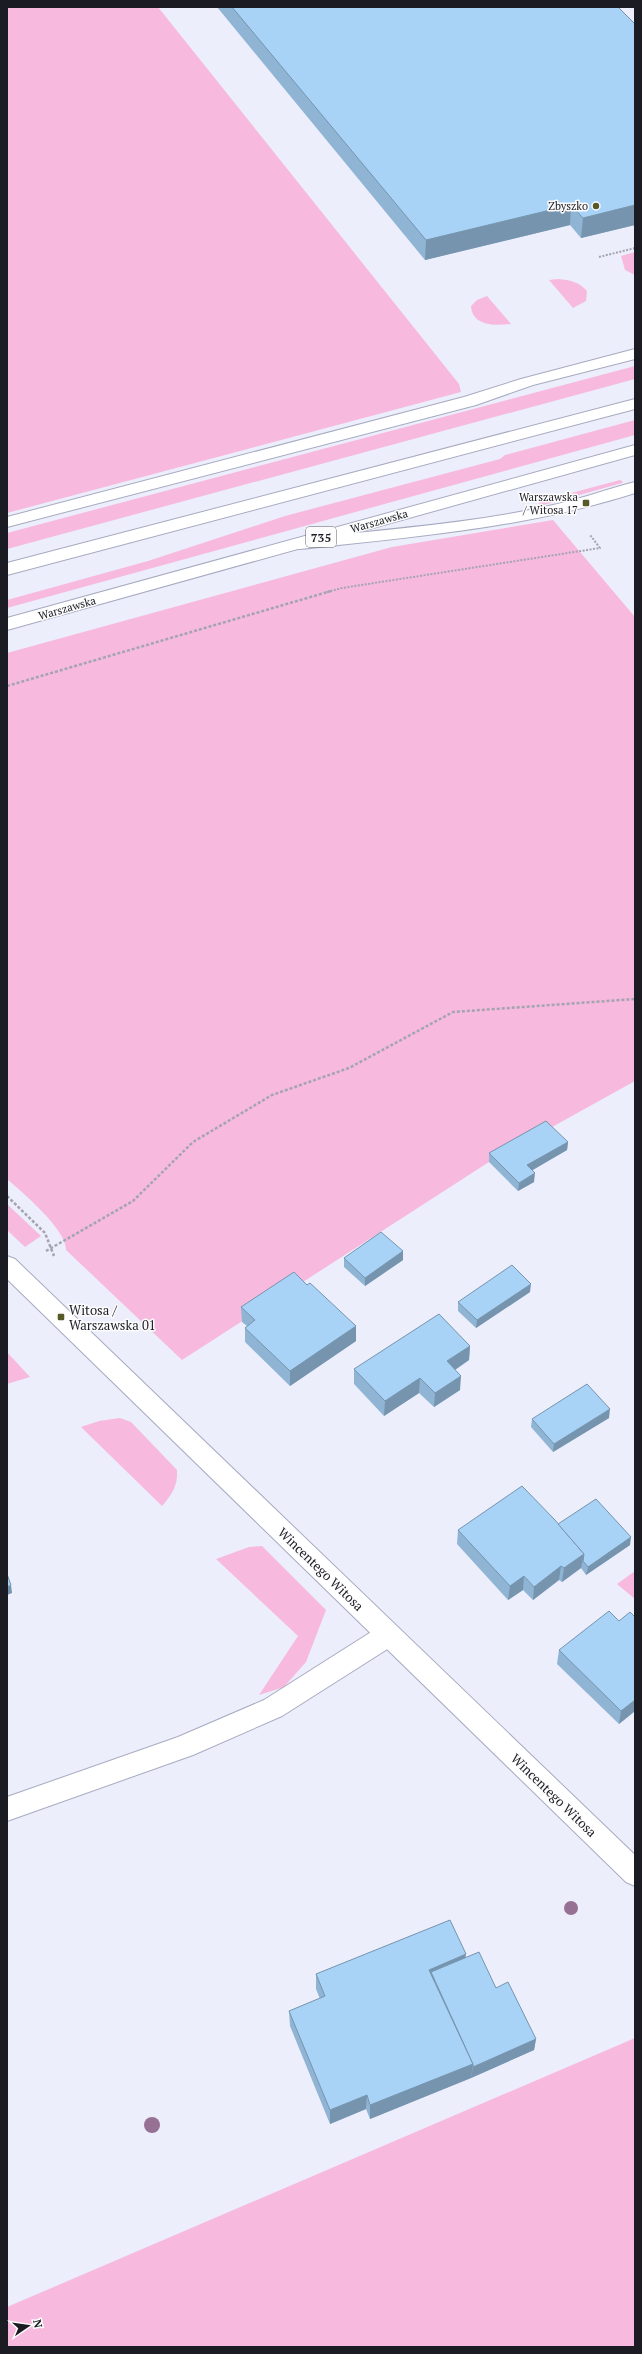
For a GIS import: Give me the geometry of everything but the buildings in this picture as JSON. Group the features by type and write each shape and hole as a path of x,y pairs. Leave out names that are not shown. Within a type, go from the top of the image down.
{"main road":[{"path":"7,522 470,401 527,382 635,354"},
{"path":"7,569 635,404"},
{"name":"Warszawska","path":"7,624 635,450"},
{"path":"293,544 527,516 586,503 635,487"},
{"name":"Wincentego Witosa","path":"10,1268 635,1873"},
{"path":"7,1809 184,1747 273,1708 388,1635"}],"path":[{"path":"599,256 635,248"},
{"path":"7,686 342,588 600,548 587,531"},
{"path":"10,1268 133,1201 193,1142 272,1095 349,1068 453,1012 635,999"}],"shaded area":[{"path":"7,7 158,7 459,384 461,392 7,513"},
{"path":"635,252 635,275 625,270 621,256"},
{"path":"558,279 581,285 587,291 586,301 573,308 549,280"},
{"path":"487,296 511,324 498,325 485,323 475,318 472,313 471,306 477,300"},
{"path":"635,366 635,379 7,549 7,533"},
{"path":"635,420 635,435 7,608 7,600 148,561 285,516 500,459 505,455"},
{"path":"620,480 623,482 622,483 540,506 539,503 541,501"},
{"path":"553,520 635,617 635,1081 489,1162 182,1360 66,1250 59,1232 52,1222 33,1202 7,1179 7,653 392,547"},
{"path":"7,1204 41,1236 25,1247 7,1230"},
{"path":"7,1352 30,1377 7,1384"},
{"path":"120,1418 131,1422 177,1470 174,1490 162,1506 81,1427 99,1421"},
{"path":"262,1546 326,1610 306,1662 284,1687 259,1695 298,1636 216,1559 249,1547"},
{"path":"635,1571 635,1599 617,1584"},
{"path":"635,2038 635,2347 7,2347 7,2307"}],"place":[{"name":"Zbyszko","path":"596,206"},
{"name":"Warszawska / Witosa 17","path":"586,503"},
{"name":"Witosa / Warszawska 01","path":"61,1317"}]}
